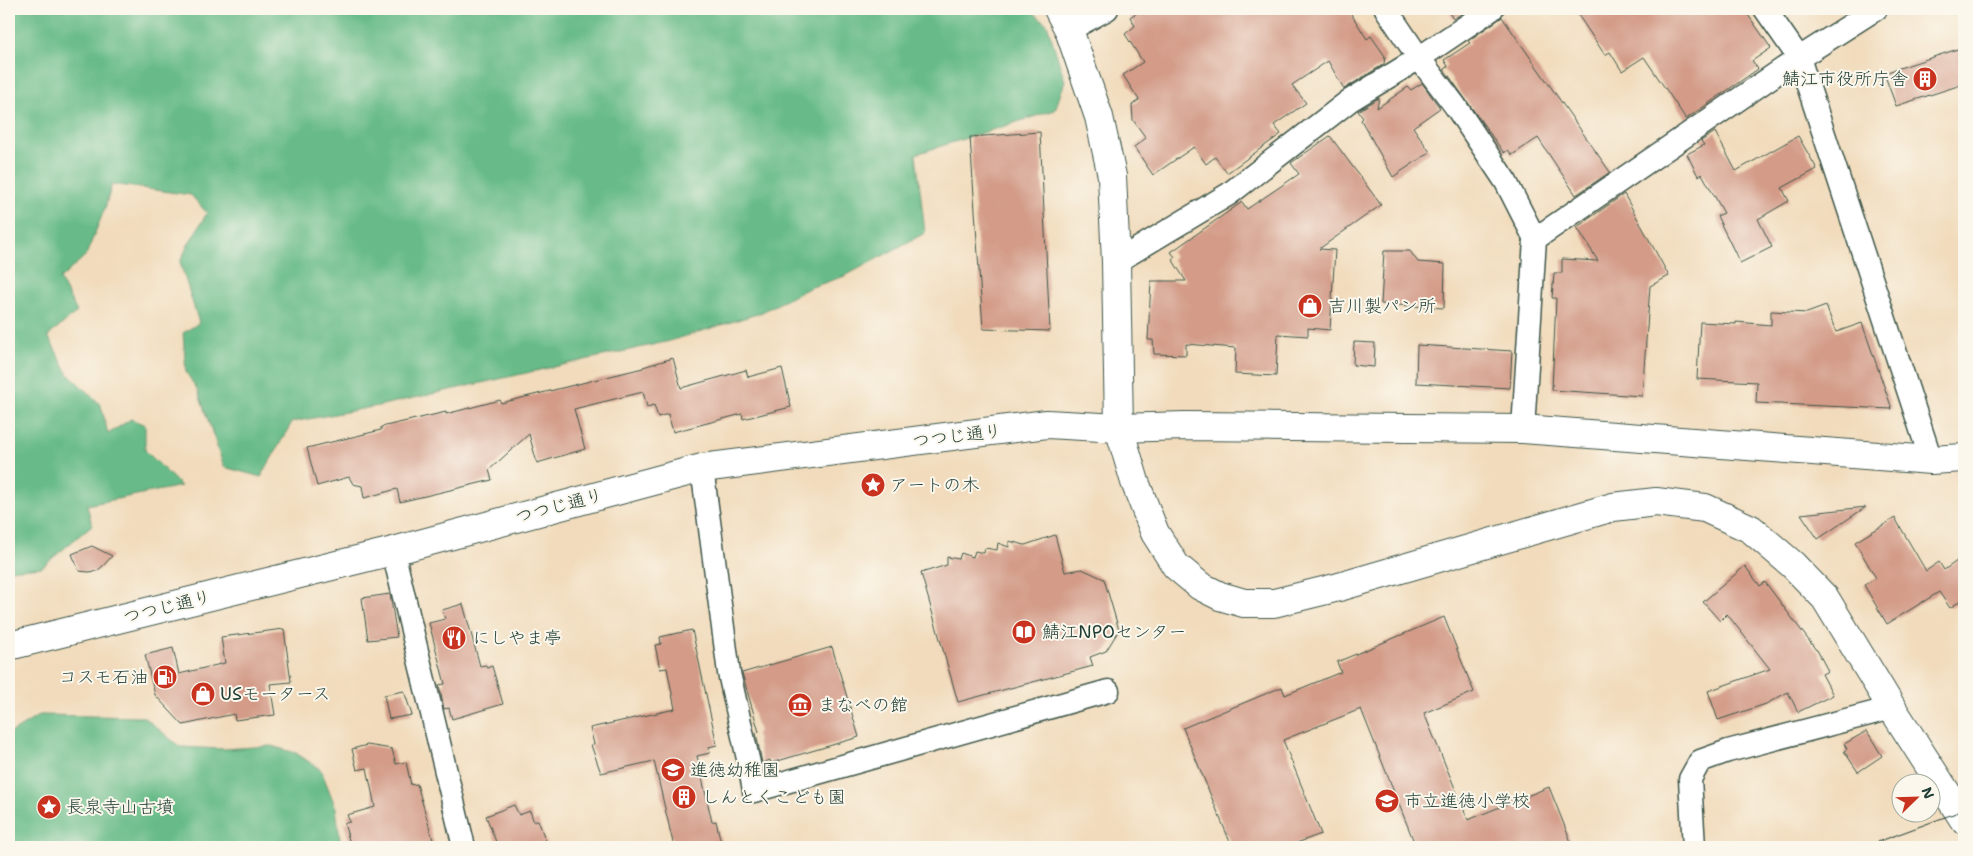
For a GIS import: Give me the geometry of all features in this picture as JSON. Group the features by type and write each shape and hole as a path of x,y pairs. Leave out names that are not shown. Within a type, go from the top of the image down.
{"street":[{"path":"1107,9 1063,20 1099,117 1112,176 1116,262 1119,428 1135,482 1155,533 1176,566 1200,586 1220,596 1244,602 1274,603 1339,587 1614,506 1656,502 1706,508 1752,529 1793,565 1825,598 1892,708 1964,820"},
{"path":"1386,9 1419,58 1456,107 1506,182 1535,239 1523,429"},
{"path":"1116,262 1229,194 1349,101 1419,58 1492,9"},
{"path":"1764,9 1800,58 1931,460"},
{"path":"1535,239 1800,58 1876,9"},
{"name":"つつじ通り","path":"9,646 393,550 702,468 1047,424 1119,428 1186,426 1523,429 1931,460 1964,458"},
{"path":"702,468 729,673 754,791 1108,691"},
{"path":"393,550 464,847"},
{"path":"1694,847 1690,779 1700,761 1728,751 1892,708"}],"green space":[{"path":"9,9 1029,9 1047,24 1065,81 1055,110 916,154 925,233 845,276 809,288 760,313 670,341 378,406 292,422 261,477 224,467 198,391 186,372 183,333 199,323 180,262 207,213 191,195 112,184 105,208 86,255 60,279 77,312 48,336 68,374 101,405 108,434 131,419 145,425 145,450 181,486 87,505 92,525 42,567 9,570"},
{"path":"40,715 144,717 180,747 223,749 271,746 296,753 321,770 336,808 341,847 9,847 9,734"}],"building":[{"path":"1143,9 1348,9 1367,39 1371,36 1385,56 1384,64 1344,89 1328,61 1292,85 1306,103 1274,125 1281,134 1227,173 1215,157 1206,164 1194,147 1153,175 1134,147 1146,138 1133,120 1132,105 1139,100 1123,75 1143,62 1125,34 1135,26 1130,17"},
{"path":"1447,9 1469,9 1453,19"},
{"path":"1574,9 1744,9 1771,48 1752,61 1758,69 1686,119 1644,57 1622,71 1610,52 1605,55"},
{"path":"1502,17 1610,172 1576,195 1538,138 1512,155 1508,150 1504,153 1444,69 1448,66 1444,60 1470,43 1468,41"},
{"name":"鯖江市役所庁舎","path":"1964,47 1964,84 1896,106 1884,73"},
{"path":"1422,83 1440,108 1413,127 1430,152 1393,177 1361,120 1363,118 1358,111 1379,98 1377,108 1408,87 1411,90"},
{"path":"1040,132 1050,331 983,329 970,137"},
{"path":"1715,132 1736,171 1798,136 1817,169 1782,188 1789,201 1758,219 1772,247 1740,263 1717,216 1724,213 1702,174 1698,176 1687,154 1704,145 1701,141"},
{"path":"1330,136 1381,205 1319,249 1335,250 1330,330 1308,328 1308,336 1278,334 1276,376 1235,374 1236,348 1186,344 1186,355 1154,354 1153,340 1148,340 1151,281 1186,281 1172,259 1175,257 1171,252 1242,202 1247,209 1299,174 1291,163"},
{"path":"1624,194 1669,276 1650,286 1642,396 1552,390 1556,298 1552,298 1554,273 1562,273 1562,259 1598,261 1577,227"},
{"path":"1384,251 1410,251 1418,262 1445,264 1444,308 1381,304"},
{"path":"1826,306 1836,332 1862,323 1892,409 1756,403 1757,382 1697,379 1700,322 1736,324 1736,322 1771,325 1771,311 1807,313"},
{"path":"1354,342 1375,343 1374,367 1353,365"},
{"path":"1417,345 1512,351 1510,388 1416,383"},
{"path":"673,358 681,388 746,370 748,377 782,368 791,407 743,419 742,414 673,432 668,414 658,417 654,405 647,407 643,392 574,409 585,449 537,463 529,434 489,470 492,480 400,502 397,489 364,498 362,486 353,484 349,477 317,486 307,448 381,430 381,427 446,412 446,414 500,400 501,403 643,368"},
{"path":"1866,507 1818,539 1801,514"},
{"path":"1895,518 1926,571 1939,562 1944,570 1964,556 1964,598 1950,608 1939,592 1887,624 1864,585 1876,578 1855,542"},
{"path":"1055,535 1065,572 1082,569 1104,579 1119,630 1106,651 1090,657 1093,666 958,702 921,573 947,565 947,557 959,559 961,553 973,557 975,551 984,553 985,548 997,550 998,543 1009,547 1009,541 1025,545"},
{"path":"92,546 112,556 97,571 79,571 72,554"},
{"path":"1745,566 1760,586 1765,582 1817,650 1828,671 1822,674 1833,695 1798,712 1788,692 1766,704 1718,720 1708,691 1770,669 1727,614 1720,621 1703,602"},
{"path":"390,594 397,637 368,640 362,598"},
{"path":"463,604 480,666 486,665 487,668 492,666 503,704 452,719 449,708 444,709 439,685 445,684 429,623 445,619 442,610"},
{"path":"1444,617 1474,692 1424,713 1468,820 1549,787 1573,847 1416,847 1361,709 1283,740 1321,834 1286,847 1232,847 1183,728 1282,687 1285,695 1341,672 1337,662"},
{"path":"284,629 291,682 270,684 275,715 235,720 234,714 183,725 155,695 145,655 173,648 179,674 225,663 221,637"},
{"name":"しんとくこども園","path":"692,630 717,745 709,747 710,753 697,756 712,822 716,821 722,847 674,847 654,761 601,773 591,745 594,744 590,728 675,709 667,668 660,669 655,645 661,644 660,637"},
{"path":"832,647 859,737 771,763 770,760 762,763 756,733 759,732 742,673"},
{"path":"404,691 412,715 389,719 384,695"},
{"path":"1867,731 1882,756 1858,772 1844,751 1847,749 1844,744"},
{"path":"367,745 392,749 396,764 406,762 411,785 417,784 435,847 351,847 344,823 350,822 347,815 375,807 367,768 357,770 352,749"},
{"path":"514,805 519,815 530,811 534,822 538,820 548,847 498,847 486,816"}],"tram line":[{"path":"1864,847 1964,810"}],"place":[{"name":"鯖江市役所庁舎","path":"1925,79"},
{"name":"吉川製パン所","path":"1310,306"},
{"name":"アートの木","path":"873,485"},
{"name":"鯖江NPOセンター","path":"1024,632"},
{"name":"にしやま亭","path":"454,638"},
{"name":"コスモ石油","path":"165,677"},
{"name":"USモータース","path":"203,694"},
{"name":"まなべの館","path":"800,705"},
{"name":"進徳幼稚園","path":"673,770"},
{"name":"しんとくこども園","path":"684,797"},
{"name":"市立進徳小学校","path":"1387,801"},
{"name":"長泉寺山古墳","path":"49,807"}]}
